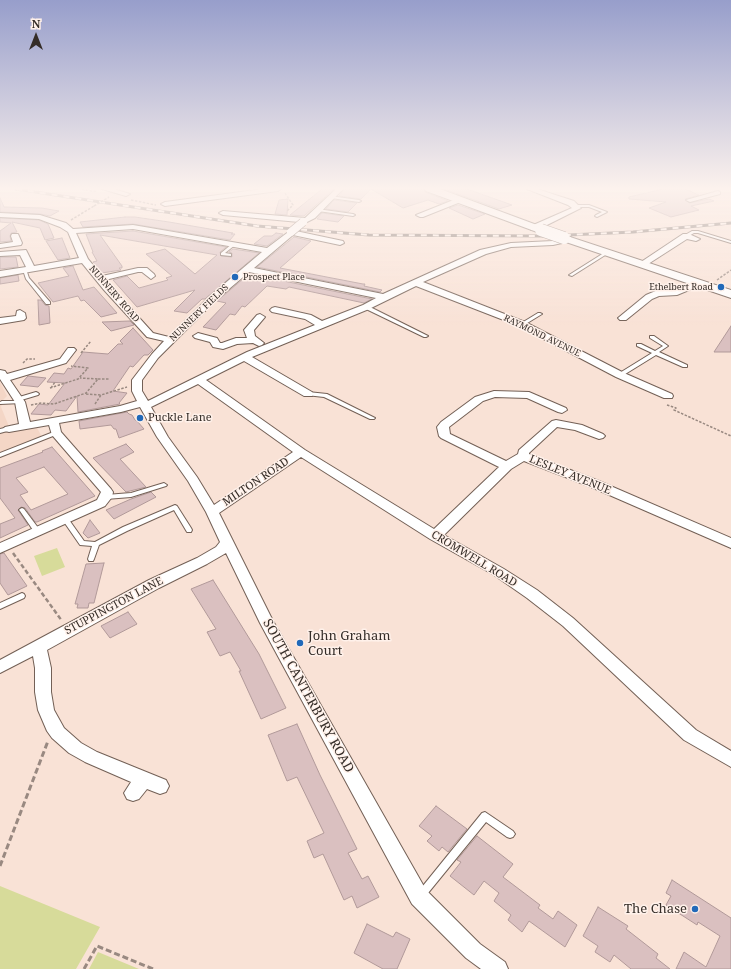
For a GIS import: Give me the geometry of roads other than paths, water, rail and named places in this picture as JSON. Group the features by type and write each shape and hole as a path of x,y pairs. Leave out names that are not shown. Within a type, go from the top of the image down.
{"street":[{"name":"NUNNERY ROAD","path":"72,234 84,260 150,335 171,340"},
{"path":"173,234 270,251"},
{"name":"NUNNERY FIELDS","path":"144,404 137,392 137,380 155,356 213,298 289,234"},
{"path":"301,234 338,242"},
{"path":"554,234 731,294"},
{"path":"0,247 18,243 15,236"},
{"path":"642,264 686,236 696,239"},
{"path":"4,430 25,426 55,427 144,404 199,380 245,357 366,307 384,297 483,252 511,245 553,243 566,238"},
{"path":"0,254 22,252 28,270"},
{"path":"0,274 84,260"},
{"path":"248,269 384,297"},
{"path":"100,279 138,270 144,270 152,273"},
{"name":"RAYMOND AVENUE","path":"417,283 522,324 618,376 668,396 664,398"},
{"path":"622,319 649,297 658,293 674,293 698,283"},
{"path":"275,310 308,317 322,325"},
{"path":"0,321 21,318 20,313"},
{"path":"260,317 249,330 251,337 254,340 267,348"},
{"path":"198,336 214,340 216,345 223,346 236,341 254,340"},
{"path":"25,426 21,399 2,375 63,361 71,350"},
{"path":"245,357 308,394"},
{"name":"CROMWELL ROAD","path":"199,380 301,452 435,536 499,572 532,594 568,622 690,735 731,760"},
{"path":"507,466 445,436 443,427 445,424 486,396 529,395 545,407 562,410"},
{"name":"SOUTH CANTERBURY ROAD","path":"144,404 163,437 193,480 212,512 226,544 267,623 419,898 473,951 498,969"},
{"path":"524,457 523,452 556,423 578,427 599,436"},
{"path":"4,547 101,503 106,497 107,492 55,427"},
{"name":"MILTON ROAD","path":"212,512 301,452"},
{"name":"LESLEY AVENUE","path":"435,536 507,466 518,458 524,457 595,484 726,545"},
{"name":"STUPPINGTON LANE","path":"0,667 202,561 221,550 226,544"},
{"path":"39,647 43,668 43,692 46,710 58,733 75,748 91,757 160,786"},
{"path":"134,793 144,779"}],"lane":[{"path":"705,234 731,242"},
{"path":"230,255 222,254 233,245"},
{"path":"572,275 608,252"},
{"path":"28,270 27,278 48,303"},
{"path":"366,307 426,336"},
{"path":"522,324 540,314"},
{"path":"618,376 656,354 666,346 652,338"},
{"path":"639,345 685,366"},
{"path":"2,403 36,394"},
{"path":"308,394 325,395 372,418"},
{"path":"0,455 55,427"},
{"path":"106,497 132,495 164,485"},
{"path":"65,520 82,542 96,544 125,529 175,507 189,530"},
{"path":"22,510 37,531"},
{"path":"91,559 96,544"},
{"path":"0,606 22,596"},
{"path":"419,898 484,816 510,834"}],"railway":[{"path":"359,234 546,236 585,234"}],"place":[{"name":"Prospect Place","path":"235,277"},
{"name":"Ethelbert Road","path":"721,287"},
{"name":"Puckle Lane","path":"140,418"},
{"name":"John Graham Court","path":"300,643"},
{"name":"The Chase","path":"695,909"}]}
